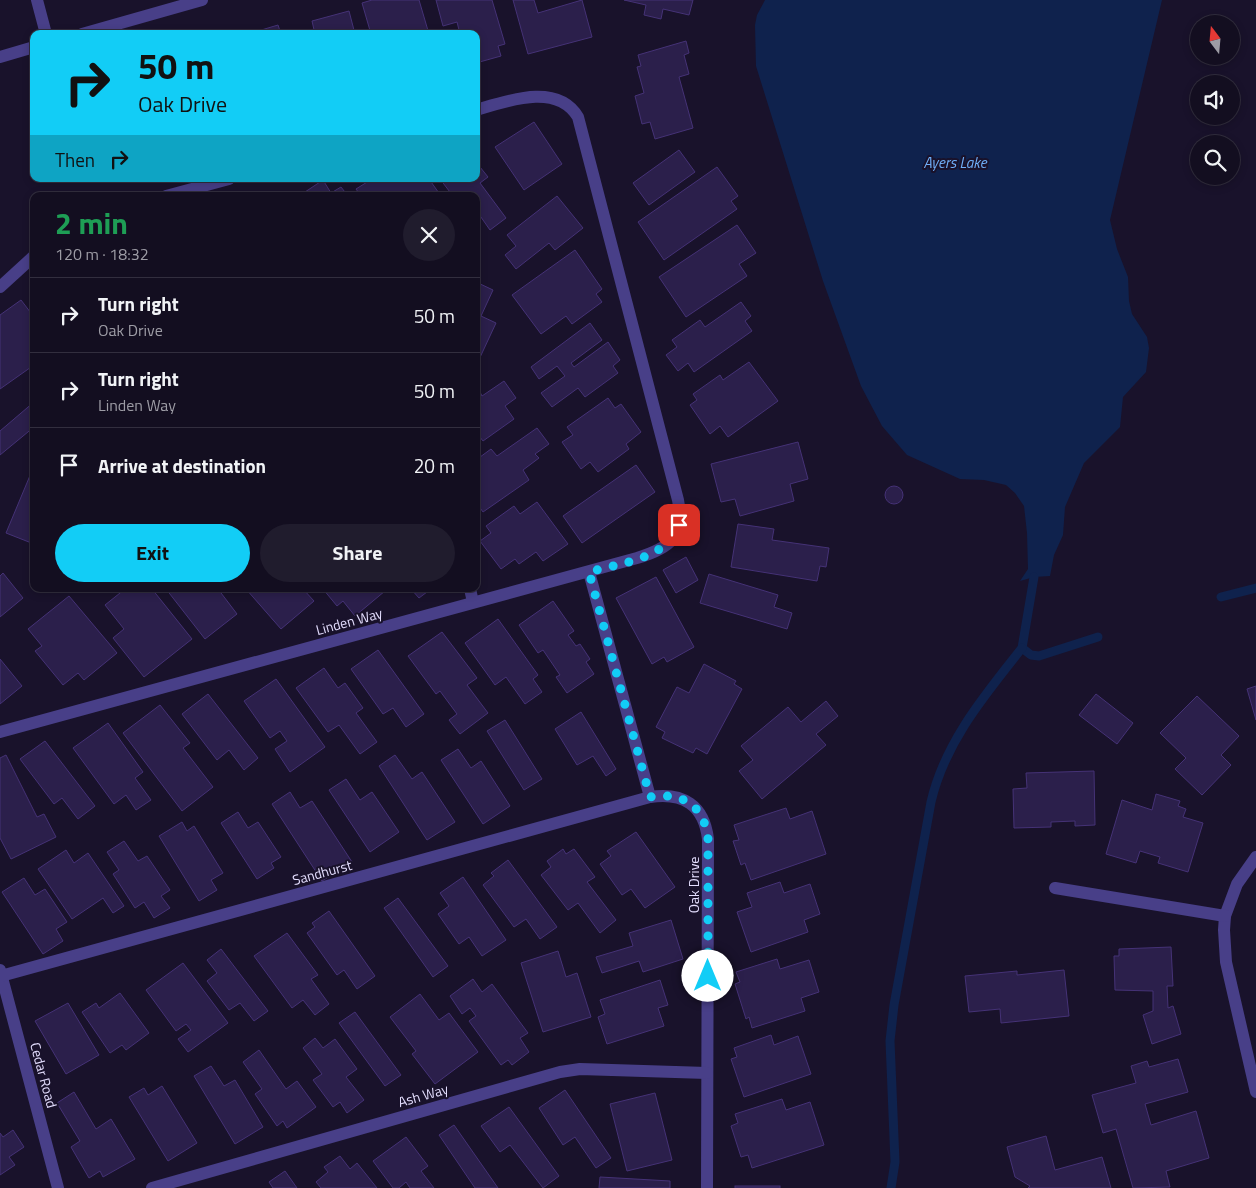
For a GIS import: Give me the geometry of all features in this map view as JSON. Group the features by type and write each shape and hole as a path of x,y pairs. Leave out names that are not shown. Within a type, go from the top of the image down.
{"street":[{"path":"36,0 45,30"},
{"path":"96,30 202,0"},
{"path":"0,57 30,48"},
{"name":"Linden Way","path":"0,732 589,572 653,553 666,546 675,537 679,525 680,511 582,127 573,109 566,103 538,97 515,99 480,109"},
{"path":"181,192 218,182"},
{"path":"0,287 30,260"},
{"path":"589,572 650,797"},
{"path":"471,592 473,602"},
{"name":"Oak Drive","path":"650,797 661,796 683,800 701,813 706,824 708,839 707,1188"},
{"name":"Sandhurst","path":"1,973 650,797"},
{"path":"1256,857 1236,884 1225,916 1226,962 1256,1092"},
{"path":"1055,888 1225,916"},
{"name":"Cedar Road","path":"1,973 58,1188"},
{"name":"Ash Way","path":"152,1188 560,1072 580,1069 707,1073"}],"water":[{"name":"Ayers Lake","path":"765,0 1162,0 1110,220 1117,249 1128,277 1129,301 1132,314 1147,337 1149,348 1146,372 1123,397 1120,427 1084,463 1065,507 1063,535 1054,555 1050,576 1034,577 1020,581 1028,569 1027,533 1024,506 1015,493 1006,485 984,480 960,479 907,455 882,426 861,386 823,281 756,66 755,25 757,15"}],"building":[{"path":"372,0 419,0 428,30 370,30 362,3"},
{"path":"436,0 492,0 505,44 498,46 501,56 480,62 480,30 459,30 457,22 443,26"},
{"path":"513,0 534,0 538,13 582,0 592,37 528,54"},
{"path":"624,0 693,0 689,15 663,9 661,19 644,15 646,5"},
{"path":"349,11 354,30 314,30 312,21"},
{"path":"278,25 280,30 261,30"},
{"path":"686,41 689,53 684,55 689,74 679,77 693,128 655,139 650,122 642,124 635,96 644,93 637,67 641,66 638,55"},
{"path":"534,122 562,164 524,190 495,147"},
{"path":"679,150 695,172 649,205 633,183"},
{"path":"480,167 488,177 480,183 506,218 490,230 480,216 480,192 450,192 442,182 480,182"},
{"path":"717,167 738,196 731,201 737,209 664,260 638,222"},
{"path":"320,182 324,182 330,192 305,192"},
{"path":"367,182 431,182 438,192 358,192 356,189"},
{"path":"341,187 345,192 333,192"},
{"path":"557,196 583,228 555,250 549,243 516,269 505,255 516,246 507,235"},
{"path":"737,225 756,253 739,264 747,276 686,317 659,277"},
{"path":"575,250 602,289 596,294 602,302 572,324 566,316 541,334 512,295"},
{"path":"480,284 493,290 481,316 496,323 480,357"},
{"path":"21,300 30,312 30,368 0,389 0,315"},
{"path":"741,302 751,316 745,321 752,331 694,372 688,363 678,371 666,355 677,347 672,340 700,320 705,327"},
{"path":"590,323 602,340 571,363 574,367 608,342 620,360 613,366 618,373 585,397 578,388 552,407 541,393 565,376 557,366 539,379 531,367"},
{"path":"749,362 778,401 728,437 720,426 710,434 690,405 697,400 693,394 720,375 723,380"},
{"path":"504,381 516,398 505,406 514,419 483,441 480,437 480,392 482,396"},
{"path":"608,398 615,408 621,404 641,432 626,444 629,449 598,472 590,462 581,469 562,442 573,435 567,427"},
{"path":"30,405 30,430 0,455 0,431"},
{"path":"537,428 549,444 535,454 539,458 523,470 529,480 483,512 480,508 480,457 491,449 497,456"},
{"path":"798,442 808,479 790,484 794,501 740,516 735,499 721,502 711,464"},
{"path":"636,465 655,492 582,543 563,516"},
{"path":"30,476 30,542 6,533"},
{"path":"890,486 898,486 903,491 901,502 890,504 885,499 885,491"},
{"path":"537,502 568,544 543,561 536,552 519,564 515,559 501,569 480,541 491,533 486,526 514,506 520,514"},
{"path":"738,524 774,529 772,540 829,548 826,567 820,566 817,581 731,567"},
{"path":"686,557 698,580 676,593 663,570"},
{"path":"3,573 23,598 0,617 0,576"},
{"path":"709,574 778,595 774,607 792,613 787,629 700,603"},
{"path":"656,577 694,647 667,662 664,657 652,664 616,598"},
{"path":"121,592 154,592 192,639 144,677 113,638 124,629 105,605"},
{"path":"168,592 220,592 237,614 205,639"},
{"path":"249,592 306,592 314,601 281,629"},
{"path":"325,592 384,592 355,616 343,601 337,606"},
{"path":"414,592 427,592 419,598"},
{"path":"69,596 117,653 84,680 78,673 63,685 35,651 42,646 28,629"},
{"path":"553,601 574,631 568,635 576,646 580,644 590,659 586,662 594,674 567,693 556,677 560,675 543,650 538,653 519,625"},
{"path":"498,619 538,675 533,679 542,692 525,704 506,677 495,685 465,643"},
{"path":"442,632 477,678 467,685 488,713 460,734 449,720 457,714 440,691 436,694 408,656"},
{"path":"378,650 424,714 406,727 393,708 383,714 351,669"},
{"path":"0,659 22,686 0,704"},
{"path":"704,664 736,681 734,684 742,689 707,754 696,748 693,753 662,738 665,732 656,727 677,687 689,693"},
{"path":"324,668 338,688 345,683 363,708 356,713 377,742 360,754 339,725 328,732 296,688"},
{"path":"276,679 325,747 290,772 275,749 287,741 280,731 270,738 244,701"},
{"path":"1256,686 1256,720 1247,689"},
{"path":"208,694 258,758 244,770 229,750 217,760 182,714"},
{"path":"1096,694 1133,723 1117,744 1079,715"},
{"path":"1197,696 1239,736 1221,755 1231,765 1202,795 1175,769 1186,758 1160,733"},
{"path":"826,701 838,716 816,734 826,745 762,799 739,771 753,760 741,746 788,707 801,722"},
{"path":"160,705 190,743 183,748 213,787 182,811 123,733"},
{"path":"581,712 616,769 606,776 593,756 577,765 555,729"},
{"path":"505,720 542,779 524,790 487,731"},
{"path":"108,723 143,772 135,778 151,800 136,810 126,795 114,804 73,748"},
{"path":"45,741 95,806 78,819 62,798 54,804 20,759"},
{"path":"458,749 471,768 481,761 510,806 483,824 441,760"},
{"path":"6,755 37,817 44,814 56,837 11,859 0,838 0,758"},
{"path":"395,755 412,779 422,772 455,822 427,840 379,766"},
{"path":"1094,771 1095,825 1075,826 1075,821 1051,822 1051,827 1014,828 1013,789 1027,788 1026,773"},
{"path":"346,779 360,800 372,792 399,832 370,852 329,790"},
{"path":"290,792 300,808 312,801 352,862 322,881 272,804"},
{"path":"1156,794 1180,801 1178,806 1186,809 1183,817 1203,823 1188,872 1158,863 1160,857 1140,851 1136,863 1106,854 1122,800 1152,810"},
{"path":"786,808 790,819 812,811 826,854 751,880 745,863 741,865 733,841 739,840 734,825"},
{"path":"238,812 248,828 258,822 281,857 271,863 274,868 257,879 221,823"},
{"path":"182,822 187,831 194,826 223,873 211,880 217,890 199,901 159,836"},
{"path":"636,832 675,887 645,908 631,889 622,895 600,864 611,856 607,851"},
{"path":"124,841 138,861 147,856 170,890 161,896 170,908 154,918 144,902 135,908 113,874 119,870 107,852"},
{"path":"563,849 566,854 574,849 595,877 587,882 616,920 600,933 578,903 568,910 541,875 551,867 547,861"},
{"path":"66,850 74,863 88,853 124,906 113,913 103,898 72,919 38,869"},
{"path":"508,860 557,927 540,939 526,919 514,927 483,885 494,876 491,873"},
{"path":"463,877 506,940 482,956 469,937 459,944 438,914 449,906 440,893"},
{"path":"24,878 35,895 45,889 67,922 56,929 63,941 43,954 2,892"},
{"path":"780,882 784,893 810,884 820,914 804,920 808,932 751,952 737,912 752,907 747,893"},
{"path":"398,898 448,966 433,977 384,908"},
{"path":"329,911 375,976 357,989 344,970 337,975 307,933 315,927 312,923"},
{"path":"671,920 683,959 643,972 639,961 602,973 596,957 633,946 629,933"},
{"path":"287,933 318,975 311,979 329,1004 315,1015 303,1000 292,1008 254,956"},
{"path":"1171,947 1173,986 1167,986 1168,1008 1173,1006 1181,1034 1152,1044 1143,1015 1153,1011 1153,991 1115,990 1114,956 1119,956 1119,949"},
{"path":"221,949 268,1011 254,1021 240,1003 229,1010 207,981 217,973 207,960"},
{"path":"558,951 566,977 577,973 591,1017 543,1032 521,963"},
{"path":"777,959 780,969 809,960 819,992 801,998 805,1011 752,1028 749,1017 746,1019 735,984 740,982 736,972"},
{"path":"183,963 228,1023 188,1052 178,1039 191,1030 186,1024 176,1031 146,990"},
{"path":"1064,970 1069,1016 1001,1023 1000,1009 969,1012 965,976 1017,971 1017,975"},
{"path":"473,979 482,992 492,984 528,1033 520,1038 529,1052 512,1065 508,1060 501,1065 469,1021 476,1016 470,1008 462,1014 450,996"},
{"path":"660,980 668,1005 658,1008 664,1026 607,1044 598,1017 605,1014 600,1000"},
{"path":"120,993 149,1033 126,1050 122,1045 110,1053 82,1012 96,1003 99,1008"},
{"path":"420,994 439,1020 449,1013 478,1052 435,1084 412,1054 416,1051 390,1017"},
{"path":"68,1003 99,1055 66,1074 35,1021"},
{"path":"355,1012 401,1075 385,1086 339,1023"},
{"path":"771,1035 774,1045 798,1036 811,1074 744,1097 731,1059 737,1057 734,1048"},
{"path":"315,1038 323,1048 335,1039 357,1069 346,1077 364,1100 347,1113 340,1102 333,1107 313,1080 322,1074 303,1048"},
{"path":"259,1050 286,1089 297,1081 316,1107 287,1128 283,1121 277,1126 255,1094 262,1089 243,1062"},
{"path":"1178,1059 1188,1092 1145,1104 1151,1125 1196,1111 1209,1158 1166,1171 1170,1187 1133,1188 1116,1129 1103,1133 1092,1095 1136,1083 1131,1066 1147,1061 1149,1067"},
{"path":"211,1066 224,1086 235,1080 263,1127 235,1144 194,1076"},
{"path":"162,1086 197,1143 168,1161 129,1097 144,1088 148,1095"},
{"path":"565,1090 611,1158 596,1168 575,1137 563,1145 539,1108"},
{"path":"74,1092 96,1129 111,1119 135,1159 103,1177 100,1171 89,1178 71,1147 80,1141 57,1103"},
{"path":"655,1093 672,1160 627,1171 610,1104"},
{"path":"782,1099 786,1110 810,1102 824,1145 752,1168 748,1155 741,1157 731,1126 738,1123 735,1114"},
{"path":"509,1107 559,1176 543,1188 510,1145 500,1152 481,1126"},
{"path":"454,1125 498,1188 475,1188 439,1135"},
{"path":"13,1130 24,1147 9,1157 15,1165 0,1175 0,1133 3,1137"},
{"path":"1046,1136 1055,1170 1102,1157 1111,1188 1028,1188 1030,1186 1015,1177 1007,1147"},
{"path":"406,1137 428,1166 421,1171 434,1188 410,1188 406,1182 399,1188 393,1188 373,1161"},
{"path":"340,1156 350,1169 357,1163 377,1188 321,1188 316,1182 328,1172 324,1167"},
{"path":"285,1171 297,1188 273,1188 269,1182"},
{"path":"600,1177 670,1181 670,1188 599,1188"},
{"path":"735,1186 780,1186 780,1188 735,1188"}],"waterway":[{"path":"1034,577 1022,648 1031,655 1039,656 1098,637"},
{"path":"1221,597 1256,588"},
{"path":"891,1188 895,1162 890,1041 894,1005 931,802 937,780 956,740 980,702 1022,648"}],"route":[{"path":"679,525 675,537 666,546 653,553 589,572 650,797 672,797 683,800 701,813 706,824 708,839 708,976"}]}
